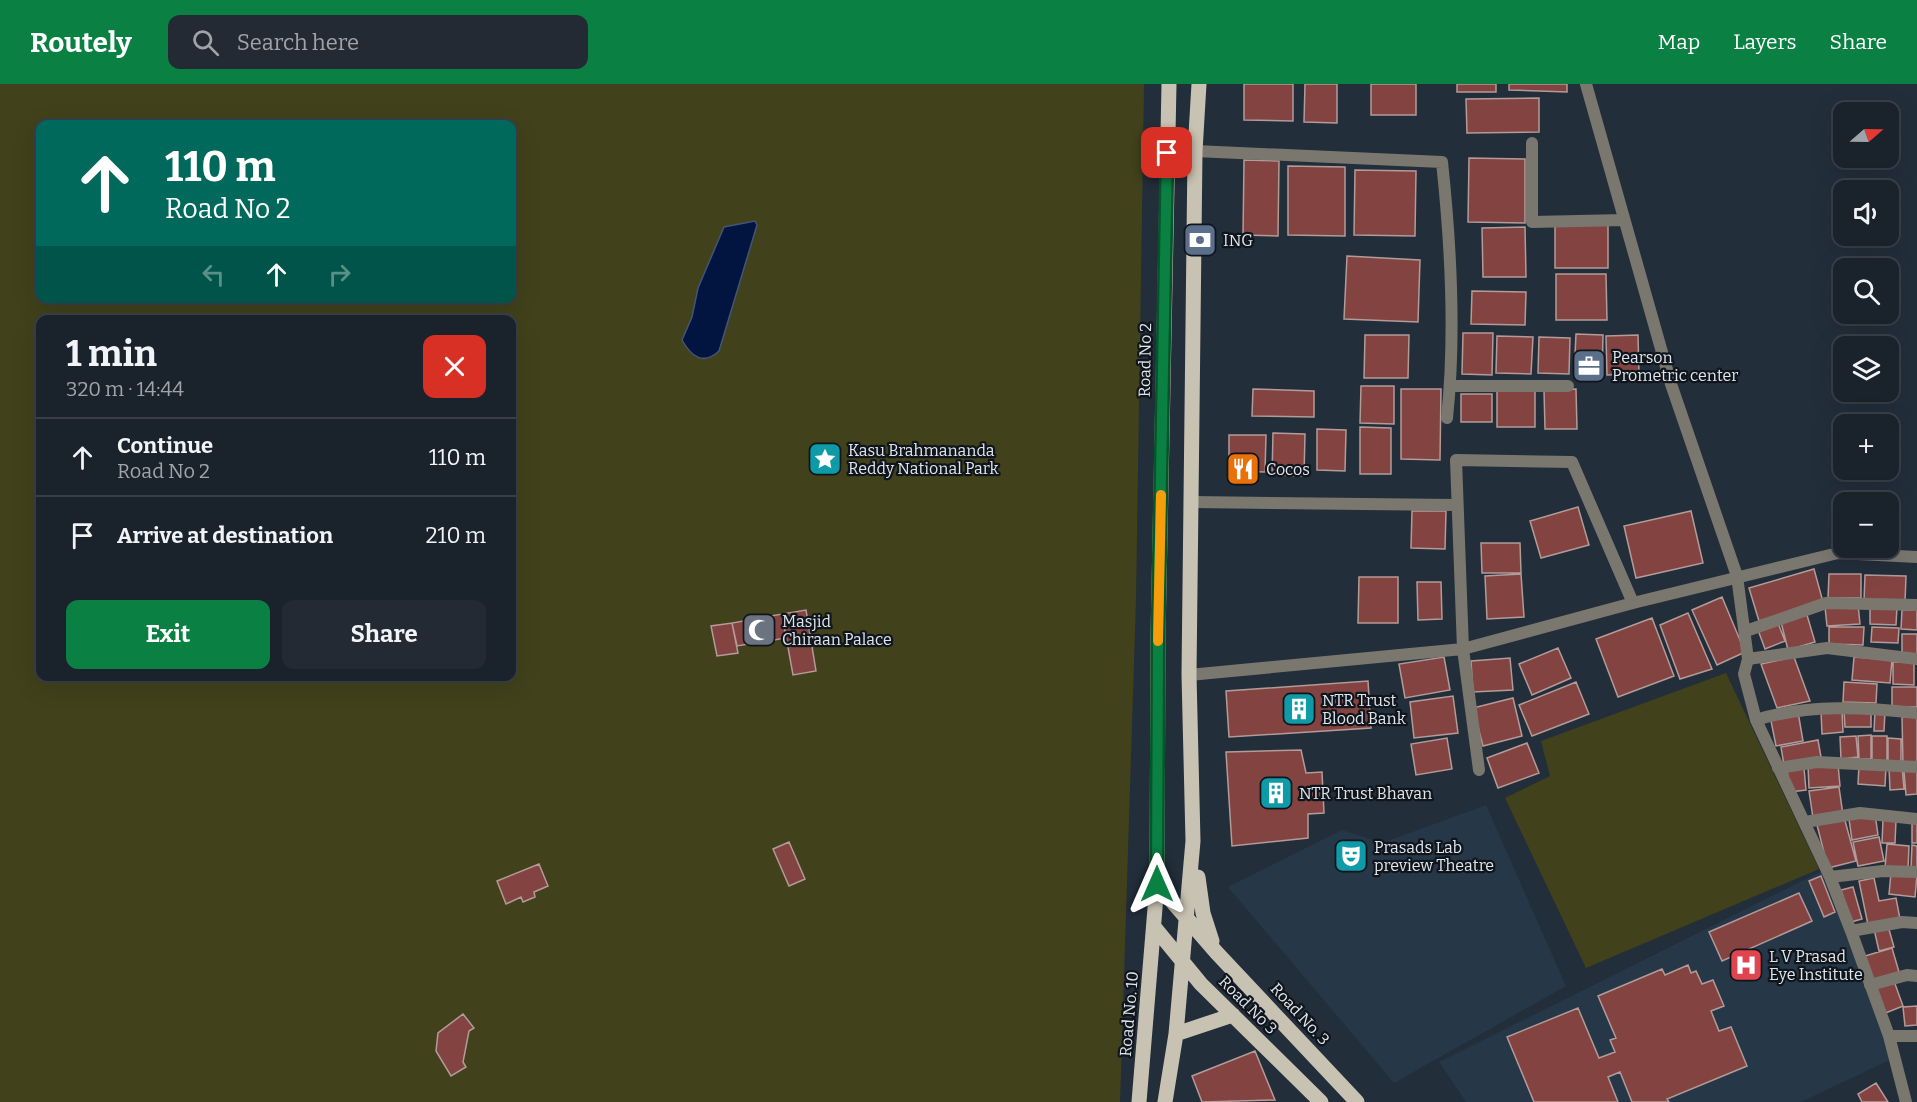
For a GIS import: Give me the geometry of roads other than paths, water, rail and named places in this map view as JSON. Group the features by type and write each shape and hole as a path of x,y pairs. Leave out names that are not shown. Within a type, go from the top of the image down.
{"main road":[{"name":"Road No 2","path":"1157,884 1158,637 1169,84"},
{"path":"1165,1102 1180,1000 1193,841 1189,675 1195,151 1199,84"},
{"path":"1193,841 1203,914 1216,952"},
{"path":"1155,928 1157,884"},
{"name":"Road No. 3","path":"1157,884 1216,952 1358,1102"},
{"name":"Road No 3","path":"1155,928 1201,984 1321,1102"},
{"name":"Road No. 10","path":"1139,1102 1155,928"},
{"path":"1176,1034 1233,1015"}],"street":[{"path":"1586,84 1671,384 1737,576 1746,631 1748,659 1744,674 1756,720 1830,877 1889,1036 1906,1102"},
{"path":"1532,143 1532,222 1624,220"},
{"path":"1195,151 1442,162 1449,223 1450,386 1447,418"},
{"path":"1450,386 1568,386"},
{"path":"1479,770 1463,649 1456,460 1572,462 1633,603"},
{"path":"1192,502 1456,505"},
{"path":"1189,675 1463,649 1737,576 1838,553 1917,557"},
{"path":"1746,631 1826,603 1917,605"},
{"path":"1748,659 1827,648 1917,659"},
{"path":"1756,720 1783,711 1845,708 1917,713"},
{"path":"1778,768 1817,762 1917,767"},
{"path":"1805,822 1860,813 1917,819"},
{"path":"1830,877 1883,871 1917,872"},
{"path":"1851,931 1902,922 1917,923"},
{"path":"1870,985 1906,975 1917,976"},
{"path":"1889,1036 1917,1036"}],"water":[{"path":"755,221 757,225 719,351 708,358 698,357 689,351 682,340 692,317 698,288 724,227"}],"place":[{"name":"ING","path":"1200,240"},
{"name":"Pearson Prometric center","path":"1589,366"},
{"name":"Kasu Brahmananda Reddy National Park","path":"825,459"},
{"name":"Cocos","path":"1243,469"},
{"name":"Masjid Chiraan Palace","path":"759,630"},
{"name":"NTR Trust Blood Bank","path":"1299,709"},
{"name":"NTR Trust Bhavan","path":"1276,793"},
{"name":"Prasads Lab preview Theatre","path":"1351,856"},
{"name":"L V Prasad Eye Institute","path":"1746,965"}]}
